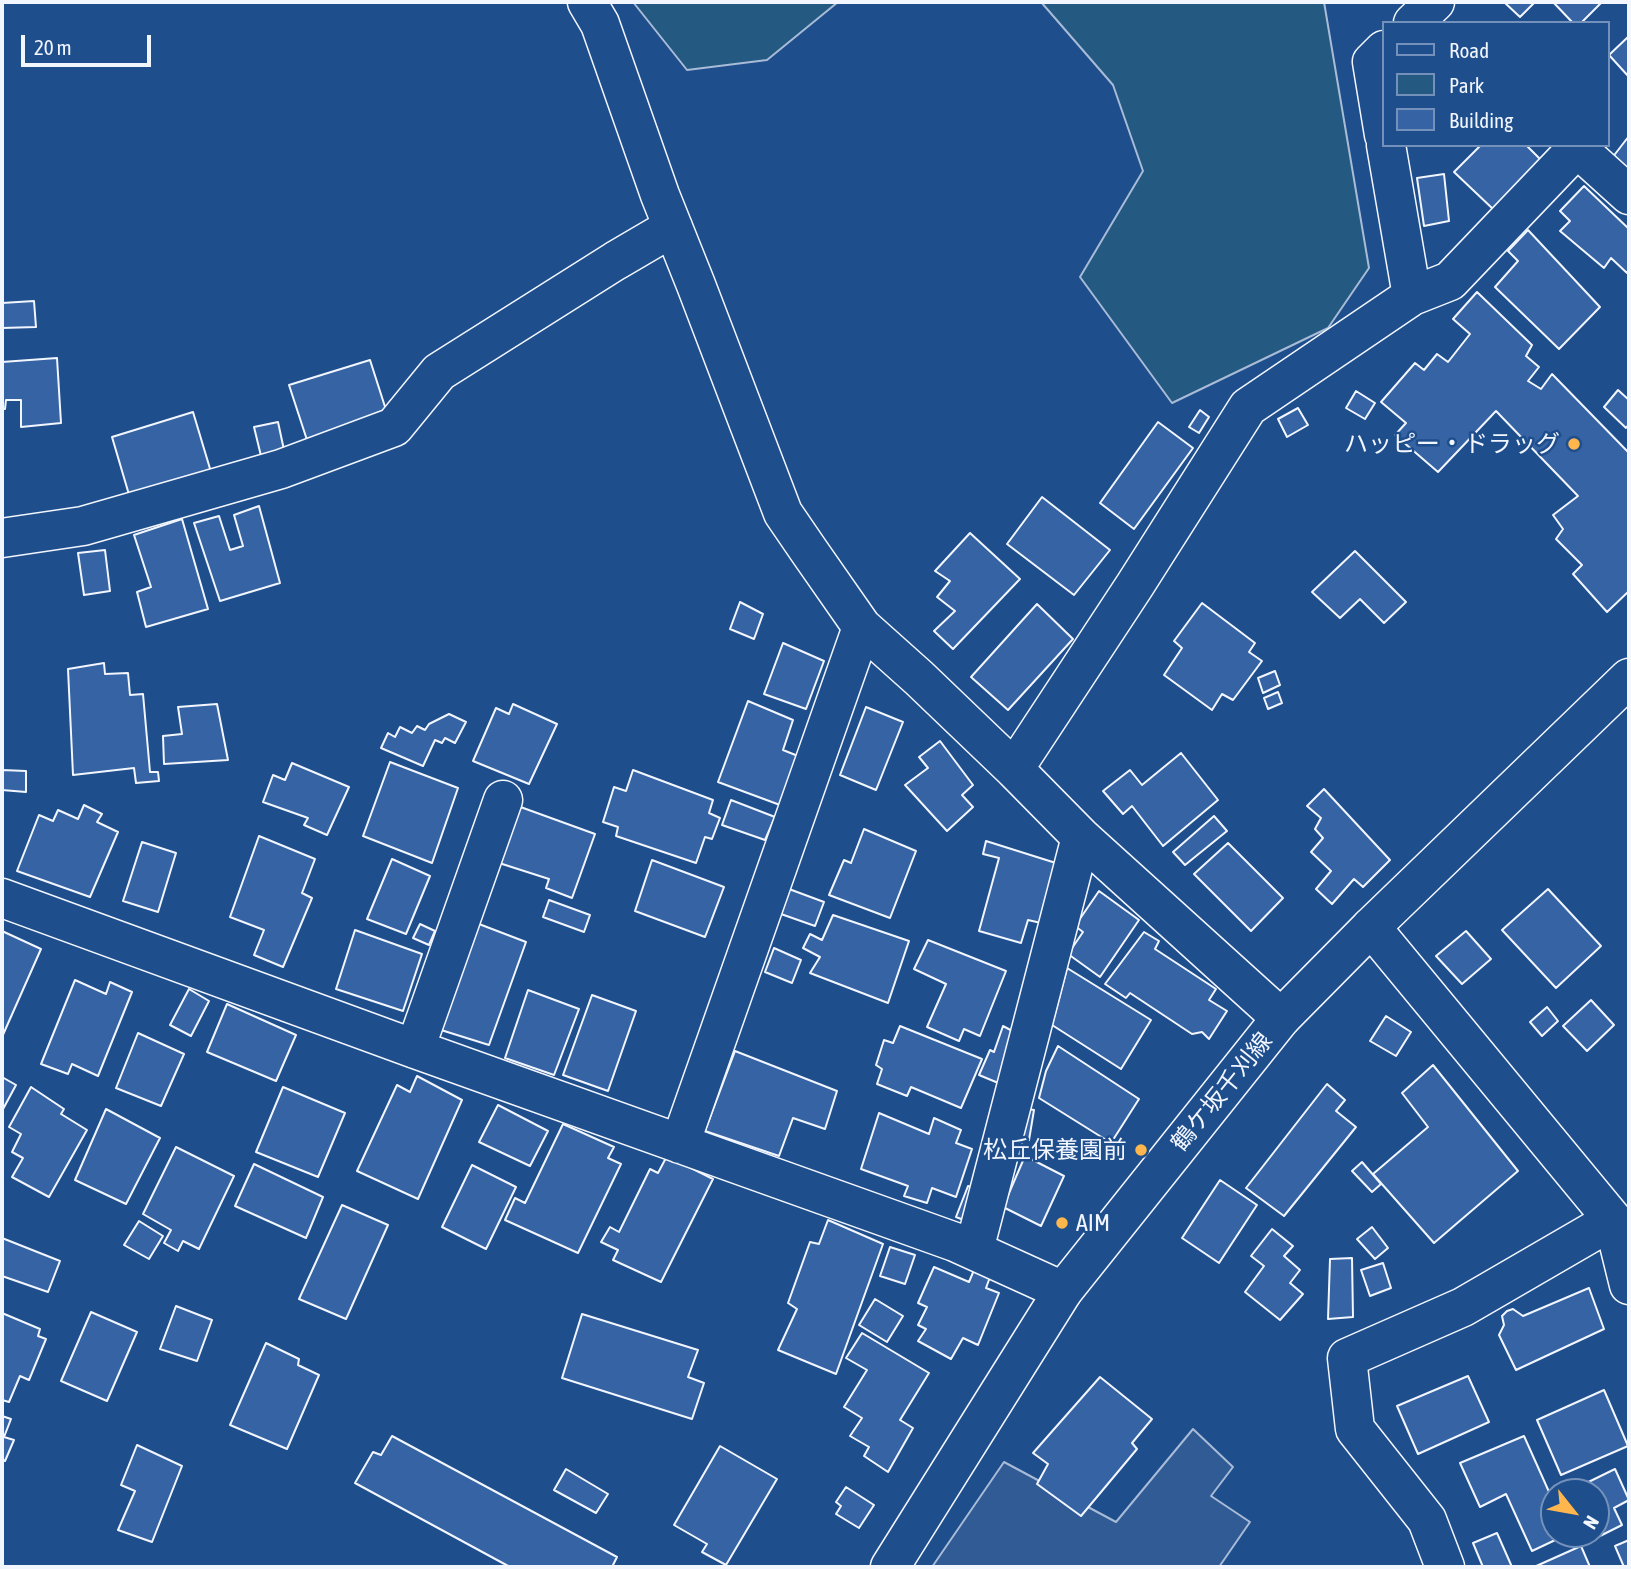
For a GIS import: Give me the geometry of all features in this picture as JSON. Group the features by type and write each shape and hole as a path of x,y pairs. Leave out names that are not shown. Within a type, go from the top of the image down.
{"street":[{"path":"587,2 600,24 673,227 783,513 862,627 1014,769 1081,837 1281,1018"},
{"path":"1415,21 1435,2"},
{"path":"1382,52 1372,62 1382,123"},
{"path":"1386,147 1412,296"},
{"path":"1014,769 1248,407 1412,296 1450,281 1577,148 1629,195"},
{"path":"2,538 83,526 281,469 394,427 439,373 673,227"},
{"path":"680,1144 862,627"},
{"name":"鶴ケ坂千刈線","path":"890,1567 1063,1291 1281,1018 1371,927 1629,678"},
{"path":"415,1049 503,800"},
{"path":"974,1250 1081,837"},
{"path":"2,898 974,1250 1063,1291"},
{"path":"1371,927 1613,1220 1629,1285"},
{"path":"1445,1567 1427,1520 1355,1429 1347,1358 1463,1307 1613,1220"}],"green space":[{"path":"633,2 838,2 767,60 687,70"},
{"path":"1041,2 1324,2 1369,268 1328,328 1172,403 1080,277 1143,171 1113,85"}],"shaded area":[{"path":"1193,1429 1233,1467 1211,1496 1250,1522 1219,1567 932,1567 1004,1462 1116,1522"}],"building":[{"path":"1504,2 1535,2 1520,17"},
{"path":"1553,2 1602,2 1583,21 1571,21"},
{"path":"1629,36 1629,77 1610,56"},
{"path":"1629,136 1629,171 1612,158"},
{"path":"1479,147 1528,147 1541,160 1493,209 1454,172"},
{"path":"1444,174 1449,221 1424,226 1417,178"},
{"path":"1584,186 1629,229 1627,273 1611,258 1604,268 1560,231 1570,221 1560,211"},
{"path":"1528,230 1600,307 1559,349 1495,287 1518,261 1508,251"},
{"name":"ハッピー・ドラッグ","path":"1477,292 1532,345 1526,356 1539,367 1528,381 1541,389 1552,374 1629,453 1629,591 1607,612 1573,574 1582,565 1556,539 1563,529 1553,515 1578,496 1496,411 1438,472 1395,435 1406,423 1381,402 1415,363 1424,370 1437,354 1448,362 1470,334 1453,319"},
{"path":"34,301 36,327 2,328 2,303"},
{"path":"57,358 61,423 21,427 21,400 6,400 5,409 2,409 2,362"},
{"path":"370,360 387,413 307,440 289,385"},
{"path":"1618,390 1629,400 1629,424 1626,428 1604,407"},
{"path":"1356,391 1375,403 1365,419 1346,408"},
{"path":"1298,408 1308,425 1287,437 1278,419"},
{"path":"1200,410 1209,417 1199,433 1189,427"},
{"path":"193,412 211,472 130,498 112,437"},
{"path":"278,422 284,450 261,456 254,427"},
{"path":"1158,422 1193,448 1134,529 1100,503"},
{"path":"1042,497 1110,550 1074,595 1007,544"},
{"path":"259,506 280,583 220,601 194,523 219,516 230,550 243,546 234,515"},
{"path":"182,519 208,609 146,627 137,592 151,587 134,535"},
{"path":"970,533 1020,579 953,649 934,631 955,611 937,597 950,581 935,571"},
{"path":"105,550 110,591 84,595 78,553"},
{"path":"1355,551 1406,602 1384,623 1360,599 1340,618 1312,592"},
{"path":"740,602 763,614 754,639 730,629"},
{"path":"1202,603 1255,643 1249,652 1262,661 1233,700 1222,694 1212,710 1164,675 1182,648 1174,641"},
{"path":"1037,604 1073,639 1008,710 971,677"},
{"path":"783,643 824,661 806,709 764,694"},
{"path":"104,663 105,674 128,673 130,695 143,694 150,772 158,772 159,781 136,783 134,768 73,775 68,669"},
{"path":"1275,671 1280,685 1263,693 1258,678"},
{"path":"1278,692 1282,703 1268,709 1264,698"},
{"path":"748,701 793,720 783,750 798,756 780,805 718,782"},
{"path":"217,704 228,760 164,764 163,736 182,734 178,707"},
{"path":"513,704 557,724 529,784 473,761 496,708 509,714"},
{"path":"866,707 903,722 876,790 840,775"},
{"path":"449,714 466,722 455,743 445,738 442,743 435,740 423,766 381,748 388,733 395,737 400,727 412,733 417,726 425,730 429,724"},
{"path":"940,741 973,785 962,795 973,807 947,831 905,785 928,768 919,757"},
{"path":"1181,753 1218,800 1163,846 1132,806 1123,814 1103,791 1130,770 1142,785"},
{"path":"390,762 458,788 432,863 363,836"},
{"path":"292,763 349,787 327,835 304,825 308,818 263,802 273,775 285,780"},
{"path":"2,770 26,771 26,792 2,790"},
{"path":"633,770 713,800 709,813 720,818 712,839 705,837 696,863 616,836 618,827 603,822 614,787 626,791"},
{"path":"1324,789 1390,860 1363,887 1354,879 1332,904 1316,889 1331,871 1311,852 1323,838 1315,829 1321,818 1307,806"},
{"path":"731,800 775,817 765,840 722,825"},
{"path":"84,805 102,814 97,822 118,832 90,897 17,871 39,815 53,821 58,810 78,819"},
{"path":"515,805 595,834 572,898 546,888 549,879 496,862"},
{"path":"1214,816 1227,831 1185,865 1173,852"},
{"path":"864,829 916,851 890,918 829,895 844,860 851,863"},
{"path":"259,836 315,859 302,893 312,898 283,967 254,955 264,930 230,917"},
{"path":"986,841 1059,864 1041,923 1028,920 1021,943 979,931 999,858 983,854"},
{"path":"142,842 176,853 158,912 123,901"},
{"path":"1228,843 1283,898 1251,931 1194,874"},
{"path":"392,859 430,876 406,934 367,919"},
{"path":"652,860 724,887 705,937 635,911"},
{"path":"789,889 824,902 815,926 781,914"},
{"path":"1548,889 1601,946 1556,988 1502,930"},
{"path":"1099,891 1139,920 1100,977 1068,954 1083,932 1075,926"},
{"path":"549,900 590,915 584,932 543,917"},
{"path":"833,915 909,941 888,1003 810,973 820,957 803,948 810,934 822,940"},
{"path":"420,924 435,931 429,945 413,938"},
{"path":"479,924 526,942 489,1045 441,1030"},
{"path":"355,930 422,954 403,1011 336,989"},
{"path":"2,931 41,949 2,1037"},
{"path":"1466,931 1491,959 1462,984 1436,956"},
{"path":"1144,932 1159,941 1155,949 1216,989 1209,1000 1227,1011 1209,1039 1202,1032 1192,1034 1130,993 1126,998 1105,984"},
{"path":"928,940 1006,971 980,1036 964,1029 959,1041 927,1027 946,984 914,969"},
{"path":"774,948 801,960 792,983 765,972"},
{"path":"1067,968 1151,1020 1121,1069 1052,1025"},
{"path":"75,980 106,994 110,982 132,992 98,1076 72,1064 68,1074 41,1064"},
{"path":"189,989 209,1001 191,1036 170,1025"},
{"path":"528,990 579,1009 554,1075 505,1058"},
{"path":"592,995 636,1011 608,1091 563,1075"},
{"path":"1591,1000 1614,1025 1587,1051 1563,1026"},
{"path":"227,1004 296,1035 276,1081 207,1052"},
{"path":"1547,1007 1558,1021 1542,1036 1530,1022"},
{"path":"1386,1016 1411,1032 1396,1056 1370,1041"},
{"path":"900,1026 982,1059 961,1108 911,1087 907,1096 877,1084 882,1069 876,1065 884,1040 893,1043"},
{"path":"1003,1026 1018,1034 1008,1087 979,1075 990,1050 994,1052"},
{"path":"138,1033 184,1054 161,1106 116,1088"},
{"path":"1058,1046 1139,1099 1111,1143 1039,1098 1046,1071"},
{"path":"735,1051 837,1091 825,1129 793,1118 779,1156 705,1131"},
{"path":"1433,1065 1518,1171 1434,1243 1373,1174 1428,1127 1402,1093"},
{"path":"417,1076 462,1100 418,1199 357,1171 397,1085 410,1092"},
{"path":"2,1077 16,1085 2,1111"},
{"path":"1327,1084 1345,1100 1336,1111 1356,1127 1284,1216 1246,1188"},
{"path":"31,1087 64,1109 61,1114 87,1130 49,1197 12,1177 23,1158 12,1152 21,1134 9,1127"},
{"path":"283,1087 345,1113 318,1177 256,1152"},
{"path":"498,1105 548,1131 530,1166 479,1142"},
{"path":"1022,1108 1034,1110 1029,1140 1017,1137"},
{"path":"106,1109 160,1138 126,1204 75,1180"},
{"path":"879,1113 929,1134 934,1118 961,1130 956,1143 972,1149 956,1197 932,1188 927,1203 904,1196 908,1186 861,1169"},
{"path":"563,1124 614,1147 608,1158 621,1164 578,1253 505,1220 515,1198 525,1203"},
{"path":"176,1147 234,1176 199,1249 183,1241 178,1251 164,1243 171,1230 143,1214"},
{"path":"667,1156 713,1179 661,1282 613,1260 618,1250 601,1242 610,1227 619,1232 650,1169 658,1173"},
{"path":"1025,1156 1064,1176 1041,1226 1003,1207"},
{"path":"1362,1162 1381,1184 1372,1192 1352,1171"},
{"path":"254,1164 323,1197 306,1238 235,1206"},
{"path":"472,1165 516,1187 486,1249 442,1227"},
{"path":"1220,1180 1257,1205 1219,1263 1182,1238"},
{"path":"968,1186 980,1191 969,1222 956,1217"},
{"path":"342,1205 388,1225 346,1319 299,1299"},
{"path":"828,1220 883,1244 836,1374 778,1350 797,1309 788,1303 810,1242 819,1244"},
{"path":"139,1221 163,1236 149,1259 124,1245"},
{"path":"1372,1227 1388,1248 1375,1259 1357,1239"},
{"path":"1272,1229 1293,1246 1284,1256 1300,1270 1290,1283 1303,1294 1280,1320 1245,1292 1264,1266 1251,1256"},
{"path":"2,1238 60,1261 48,1292 2,1276"},
{"path":"890,1247 915,1255 905,1284 880,1276"},
{"path":"1352,1258 1353,1317 1328,1319 1330,1259"},
{"path":"1383,1263 1391,1288 1370,1296 1361,1270"},
{"path":"934,1267 969,1282 974,1270 990,1277 986,1288 999,1293 978,1345 963,1338 951,1359 918,1341 926,1329 918,1325 927,1307 918,1303"},
{"path":"1589,1288 1604,1329 1516,1370 1499,1335 1504,1325 1502,1316 1513,1309 1523,1316"},
{"path":"875,1299 903,1316 887,1342 859,1325"},
{"path":"176,1306 212,1320 197,1361 160,1349"},
{"path":"91,1312 137,1332 107,1401 61,1381"},
{"path":"2,1313 40,1329 38,1336 46,1339 29,1380 20,1376 9,1402 2,1400"},
{"path":"582,1314 698,1350 688,1377 704,1383 692,1419 562,1378"},
{"path":"862,1333 929,1373 900,1420 913,1428 888,1472 864,1456 869,1447 850,1436 862,1418 844,1407 867,1370 846,1358"},
{"path":"266,1343 299,1359 298,1365 319,1375 287,1449 230,1425"},
{"path":"1468,1376 1489,1422 1418,1454 1397,1406"},
{"path":"1100,1377 1152,1419 1132,1443 1137,1449 1081,1516 1037,1484 1048,1464 1033,1453"},
{"path":"1604,1390 1628,1446 1561,1475 1537,1420"},
{"path":"2,1416 11,1419 4,1437 14,1440 5,1461 2,1460"},
{"path":"392,1436 617,1557 612,1567 510,1567 355,1483 373,1452 381,1455"},
{"path":"1524,1436 1543,1478 1540,1478 1540,1547 1532,1551 1506,1494 1480,1507 1460,1463"},
{"path":"137,1445 182,1466 152,1542 118,1530 135,1491 121,1485"},
{"path":"720,1446 777,1479 726,1565 702,1552 707,1544 674,1525"},
{"path":"566,1469 608,1494 596,1513 554,1490"},
{"path":"1615,1469 1629,1500 1614,1508 1622,1525 1610,1531 1610,1478 1597,1478"},
{"path":"846,1487 874,1505 859,1528 836,1514 841,1506 836,1502"},
{"path":"1497,1533 1512,1567 1483,1567 1473,1543"},
{"path":"1629,1540 1629,1567 1624,1567 1615,1546"},
{"path":"1582,1548 1590,1567 1534,1567"}],"place":[{"name":"ハッピー・ドラッグ","path":"1574,444"},
{"name":"松丘保養園前","path":"1141,1150"},
{"name":"AIM","path":"1062,1223"}]}
